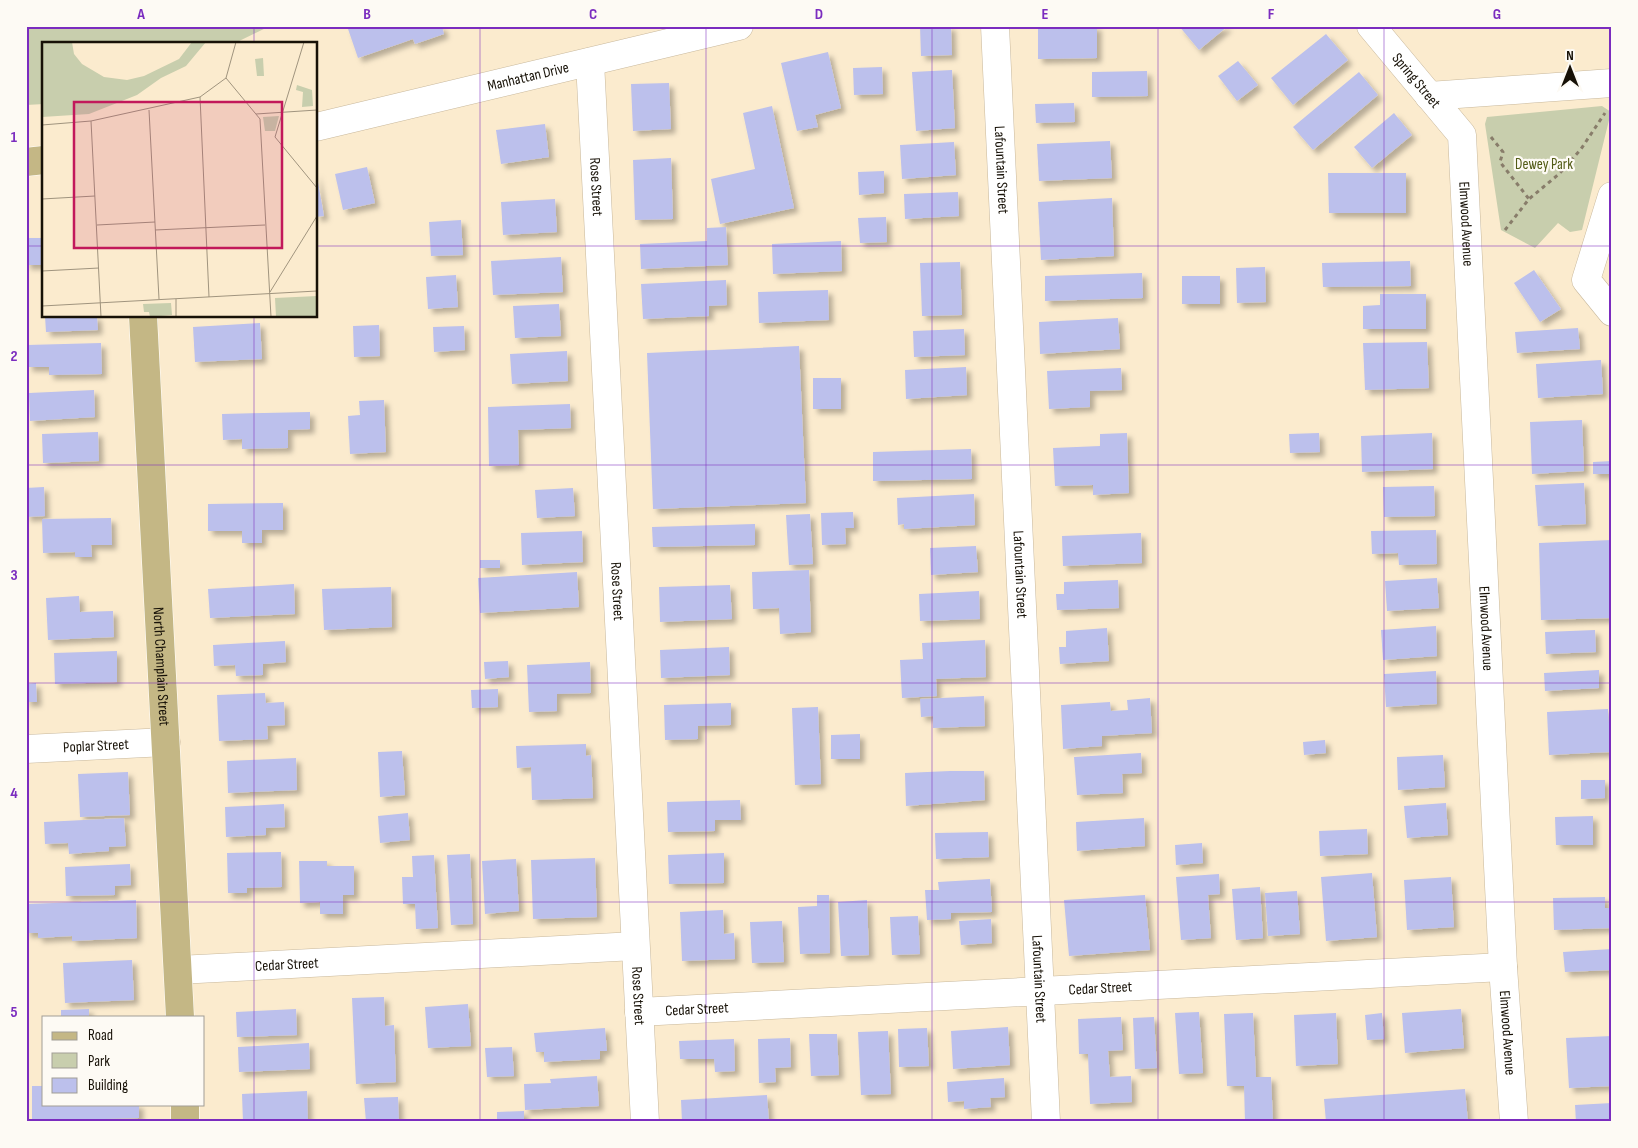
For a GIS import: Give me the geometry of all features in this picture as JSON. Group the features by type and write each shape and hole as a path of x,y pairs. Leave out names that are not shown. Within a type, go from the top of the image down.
{"main road":[{"path":"26,162 42,160"},
{"name":"North Champlain Street","path":"143,318 180,1016"},
{"path":"184,1106 185,1122"}],"street":[{"name":"Manhattan Drive","path":"318,127 740,26"},
{"name":"Lafountain Street","path":"995,26 1046,1122"},
{"name":"Spring Street","path":"1371,26 1462,135"},
{"name":"Rose Street","path":"590,62 644,1122"},
{"path":"1429,96 1612,83"},
{"name":"Elmwood Avenue","path":"1462,135 1503,967 1514,1122"},
{"path":"1612,196 1586,280 1612,312"},
{"name":"Poplar Street","path":"26,749 166,742"},
{"name":"Cedar Street","path":"178,970 635,946"},
{"name":"Cedar Street","path":"639,1012 1040,993 1503,967"}],"path":[{"path":"1505,230 1529,199 1575,156 1606,110"},
{"path":"1503,152 1500,162 1529,199"}],"green space":[{"path":"26,26 270,26 237,42 42,42 42,104 26,105"},
{"name":"Dewey Park","path":"1602,106 1611,112 1582,230 1570,232 1558,223 1535,248 1501,230 1485,124 1487,117"}],"building":[{"path":"347,26 442,26 444,34 415,44 413,39 358,58"},
{"path":"920,26 951,26 952,55 921,56"},
{"path":"1038,26 1097,26 1097,58 1038,59"},
{"path":"1179,26 1228,26 1199,50"},
{"path":"1326,34 1348,60 1293,105 1271,78"},
{"path":"828,52 841,108 815,115 818,127 797,131 781,63"},
{"path":"1238,61 1258,85 1237,101 1218,76"},
{"path":"882,67 883,94 854,95 853,68"},
{"path":"952,70 955,128 916,131 912,72"},
{"path":"1147,71 1148,96 1092,97 1092,72"},
{"path":"1359,72 1378,95 1313,150 1293,127"},
{"path":"669,83 671,129 633,131 631,84"},
{"path":"1074,103 1075,122 1036,123 1035,104"},
{"path":"772,106 794,208 720,224 711,179 755,169 743,113"},
{"path":"1394,113 1412,135 1372,168 1354,147"},
{"path":"545,124 549,157 501,164 496,130"},
{"path":"1110,141 1112,178 1039,181 1037,144"},
{"path":"954,142 956,175 902,179 900,145"},
{"path":"671,158 673,219 635,220 633,160"},
{"path":"367,167 375,203 343,210 335,174"},
{"path":"884,171 884,193 859,195 858,172"},
{"path":"1328,173 1406,173 1406,213 1329,213"},
{"path":"318,182 324,216 318,217"},
{"path":"958,192 959,216 905,219 904,194"},
{"path":"1112,198 1114,256 1041,260 1038,202"},
{"path":"555,199 557,232 503,235 501,202"},
{"path":"886,217 887,242 860,243 858,218"},
{"path":"461,220 463,255 431,256 429,222"},
{"path":"726,227 728,265 641,269 640,244 707,241 707,228"},
{"path":"26,238 42,238 42,265 26,265"},
{"path":"841,241 842,271 773,274 772,244"},
{"path":"561,257 563,292 493,295 491,261"},
{"path":"1410,261 1411,286 1323,287 1322,263"},
{"path":"960,262 962,315 922,316 920,263"},
{"path":"1265,267 1266,302 1237,303 1236,268"},
{"path":"1534,270 1561,309 1540,322 1514,283"},
{"path":"1142,273 1143,298 1045,301 1045,276"},
{"path":"456,275 458,307 428,309 426,277"},
{"path":"1182,276 1220,276 1220,304 1182,304"},
{"path":"726,280 727,305 709,306 709,316 643,319 641,284"},
{"path":"828,290 829,320 759,323 758,292"},
{"path":"1380,294 1426,294 1426,329 1363,329 1363,306 1380,305"},
{"path":"559,304 561,336 515,338 513,306"},
{"path":"45,318 97,318 98,330 46,332"},
{"path":"1118,318 1120,349 1040,354 1039,322"},
{"path":"260,323 262,359 195,362 193,327"},
{"path":"379,325 380,356 354,357 353,326"},
{"path":"464,326 465,350 434,352 433,327"},
{"path":"1578,328 1580,349 1517,353 1515,332"},
{"path":"964,329 965,355 914,357 913,331"},
{"path":"1427,342 1429,388 1365,390 1363,343"},
{"path":"101,343 102,374 49,375 49,367 28,367 27,345"},
{"path":"799,346 806,503 653,509 647,353"},
{"path":"567,351 568,381 512,384 510,354"},
{"path":"1601,360 1603,394 1538,398 1536,364"},
{"path":"966,367 967,395 906,399 905,370"},
{"path":"1121,368 1122,390 1090,391 1090,407 1049,409 1047,371"},
{"path":"813,378 841,378 841,409 813,409"},
{"path":"94,390 95,417 30,421 29,393"},
{"path":"384,400 386,452 350,454 348,416 360,415 359,401"},
{"path":"570,404 571,428 518,430 519,465 489,466 488,407"},
{"path":"310,412 310,429 288,430 288,448 242,449 242,439 223,440 222,414"},
{"path":"1582,420 1584,471 1532,474 1530,422"},
{"path":"98,432 99,461 43,463 42,434"},
{"path":"1127,433 1129,493 1093,495 1093,485 1055,486 1053,448 1100,446 1100,434"},
{"path":"1319,433 1320,452 1290,453 1289,434"},
{"path":"1432,433 1433,469 1362,472 1361,436"},
{"path":"971,449 972,479 873,481 873,452"},
{"path":"1612,461 1612,474 1593,474 1593,462"},
{"path":"1584,483 1586,524 1538,526 1535,485"},
{"path":"1434,486 1435,516 1384,517 1383,487"},
{"path":"44,487 45,516 26,517 26,488"},
{"path":"573,488 575,516 537,518 535,490"},
{"path":"974,494 975,525 904,529 904,524 898,525 897,498"},
{"path":"283,503 283,530 262,530 262,543 242,543 242,531 208,531 208,504"},
{"path":"853,512 854,528 845,528 846,544 822,545 821,513"},
{"path":"810,514 813,564 789,565 786,515"},
{"path":"111,518 112,545 91,545 92,557 75,557 75,552 43,553 42,519"},
{"path":"755,524 755,545 653,547 652,527"},
{"path":"1436,530 1437,564 1399,565 1398,553 1372,554 1371,531"},
{"path":"582,531 583,562 522,565 521,533"},
{"path":"1141,533 1142,563 1063,566 1062,536"},
{"path":"1612,540 1612,618 1541,620 1539,543"},
{"path":"976,546 978,572 931,575 930,548"},
{"path":"480,560 500,560 500,568 480,568"},
{"path":"809,570 811,632 780,634 779,608 753,609 752,572"},
{"path":"577,572 579,607 480,613 478,578"},
{"path":"1437,578 1439,608 1387,611 1385,581"},
{"path":"1118,580 1119,608 1057,610 1056,594 1064,594 1064,582"},
{"path":"294,584 295,614 210,618 208,589"},
{"path":"730,585 732,619 660,622 659,587"},
{"path":"391,587 392,627 324,630 322,589"},
{"path":"979,591 980,619 920,621 919,594"},
{"path":"79,596 80,612 113,611 114,637 48,640 46,598"},
{"path":"1436,626 1437,656 1383,660 1381,630"},
{"path":"1107,628 1109,661 1060,664 1059,647 1066,647 1066,631"},
{"path":"1595,630 1596,652 1546,654 1545,632"},
{"path":"985,640 986,677 936,679 937,696 902,698 900,660 923,659 922,643"},
{"path":"285,641 286,662 263,664 263,675 236,676 235,665 214,666 213,645"},
{"path":"729,647 730,675 661,678 660,650"},
{"path":"117,651 117,682 55,684 54,653"},
{"path":"508,661 509,677 485,679 484,662"},
{"path":"590,662 591,693 557,694 557,711 529,712 527,665"},
{"path":"1599,670 1599,688 1545,691 1544,673"},
{"path":"1436,671 1437,704 1386,707 1384,674"},
{"path":"36,683 37,702 26,702 26,684"},
{"path":"498,689 498,707 472,708 471,690"},
{"path":"265,693 266,703 284,702 285,725 267,726 268,739 219,741 217,695"},
{"path":"984,696 985,726 933,728 933,716 921,717 920,699"},
{"path":"1150,698 1152,733 1102,736 1102,746 1063,749 1061,705 1110,702 1111,711 1128,710 1127,700"},
{"path":"731,703 731,725 698,726 698,739 665,740 664,705"},
{"path":"818,707 821,784 795,785 792,708"},
{"path":"1608,709 1611,752 1549,755 1547,712"},
{"path":"860,734 860,759 831,759 831,735"},
{"path":"1325,740 1326,753 1304,755 1303,742"},
{"path":"586,744 586,756 591,755 593,798 532,800 531,767 517,768 516,746"},
{"path":"402,751 405,795 380,797 378,752"},
{"path":"1141,753 1142,773 1122,774 1123,793 1077,795 1074,757"},
{"path":"1443,755 1445,787 1398,790 1397,757"},
{"path":"296,758 297,790 228,793 227,761"},
{"path":"984,771 985,800 906,806 905,773"},
{"path":"128,772 130,815 80,817 78,774"},
{"path":"1581,780 1605,780 1605,798 1581,799"},
{"path":"740,800 741,820 715,820 715,831 668,832 667,802"},
{"path":"1446,803 1448,835 1407,838 1404,806"},
{"path":"284,804 285,827 266,828 266,835 226,837 225,807"},
{"path":"408,813 410,840 380,843 378,816"},
{"path":"1593,816 1593,845 1556,845 1555,817"},
{"path":"124,818 126,846 109,847 109,851 69,854 68,843 45,844 44,822"},
{"path":"1144,818 1145,846 1077,851 1076,822"},
{"path":"1367,829 1368,854 1320,856 1319,831"},
{"path":"988,832 989,857 936,859 935,833"},
{"path":"1202,843 1203,863 1176,865 1175,845"},
{"path":"281,852 282,887 247,888 247,893 228,893 227,853"},
{"path":"724,853 724,883 669,884 668,855"},
{"path":"470,854 473,924 451,925 447,855"},
{"path":"434,855 438,928 416,929 415,904 403,904 402,877 413,877 412,856"},
{"path":"595,858 597,917 533,919 531,860"},
{"path":"516,859 519,911 485,914 482,861"},
{"path":"299,861 327,861 327,866 354,866 354,895 343,895 343,914 320,914 320,902 300,903"},
{"path":"130,864 131,885 115,886 115,895 66,896 65,867"},
{"path":"1372,873 1377,937 1326,941 1321,877"},
{"path":"1219,874 1220,894 1208,895 1211,938 1181,940 1176,877"},
{"path":"1451,877 1454,927 1407,930 1404,880"},
{"path":"990,879 992,912 951,913 951,919 927,920 925,890 939,890 938,882"},
{"path":"1260,887 1263,938 1236,940 1232,889"},
{"path":"1297,891 1300,934 1268,936 1265,893"},
{"path":"817,895 829,895 830,953 800,954 798,907 817,906"},
{"path":"1145,895 1150,950 1069,956 1064,900"},
{"path":"1605,897 1605,908 1612,908 1612,928 1554,930 1553,898"},
{"path":"136,900 137,938 72,941 72,936 38,938 38,933 26,933 26,904"},
{"path":"867,900 869,955 841,956 838,902"},
{"path":"723,910 724,934 734,933 735,959 682,961 680,912"},
{"path":"918,916 920,954 892,955 890,917"},
{"path":"991,919 992,943 961,945 959,921"},
{"path":"782,921 784,962 752,963 750,922"},
{"path":"1612,949 1612,970 1565,972 1563,952"},
{"path":"132,960 134,1000 65,1003 63,963"},
{"path":"384,997 385,1026 394,1025 396,1082 356,1084 352,998"},
{"path":"468,1004 471,1046 428,1048 425,1007"},
{"path":"89,1009 89,1016 61,1016 61,1010"},
{"path":"296,1009 297,1035 237,1037 236,1012"},
{"path":"1461,1009 1464,1048 1405,1053 1402,1013"},
{"path":"1199,1012 1203,1073 1179,1074 1175,1013"},
{"path":"1253,1013 1256,1077 1271,1077 1273,1122 1245,1122 1244,1086 1227,1086 1224,1014"},
{"path":"1336,1013 1338,1064 1296,1066 1294,1015"},
{"path":"1382,1013 1384,1039 1367,1040 1365,1015"},
{"path":"1121,1017 1123,1050 1108,1051 1110,1077 1131,1076 1132,1102 1090,1104 1088,1054 1079,1054 1078,1019"},
{"path":"1154,1017 1157,1068 1135,1069 1133,1018"},
{"path":"1008,1027 1010,1065 953,1069 951,1031"},
{"path":"605,1028 607,1051 600,1051 600,1059 544,1062 544,1052 536,1052 534,1033"},
{"path":"927,1028 929,1066 899,1067 898,1029"},
{"path":"888,1031 891,1094 861,1095 858,1032"},
{"path":"809,1034 837,1034 839,1075 811,1076"},
{"path":"1612,1036 1612,1086 1569,1088 1566,1038"},
{"path":"790,1038 791,1067 775,1068 776,1082 759,1083 758,1039"},
{"path":"734,1039 735,1071 715,1072 714,1059 680,1059 679,1041"},
{"path":"309,1043 310,1069 239,1072 238,1047"},
{"path":"512,1047 514,1076 487,1077 485,1048"},
{"path":"597,1076 599,1106 525,1110 524,1084 551,1083 550,1079"},
{"path":"1004,1078 1005,1097 990,1098 991,1107 964,1109 964,1101 948,1102 947,1082"},
{"path":"32,1086 42,1086 42,1106 139,1106 139,1118 32,1121"},
{"path":"1465,1089 1468,1122 1326,1122 1324,1099"},
{"path":"307,1091 308,1121 243,1122 242,1094"},
{"path":"767,1095 769,1122 682,1122 681,1100"},
{"path":"398,1097 399,1122 366,1122 364,1098"},
{"path":"1612,1103 1612,1122 1576,1122 1575,1105"},
{"path":"524,1111 524,1122 497,1122 497,1112"}]}
